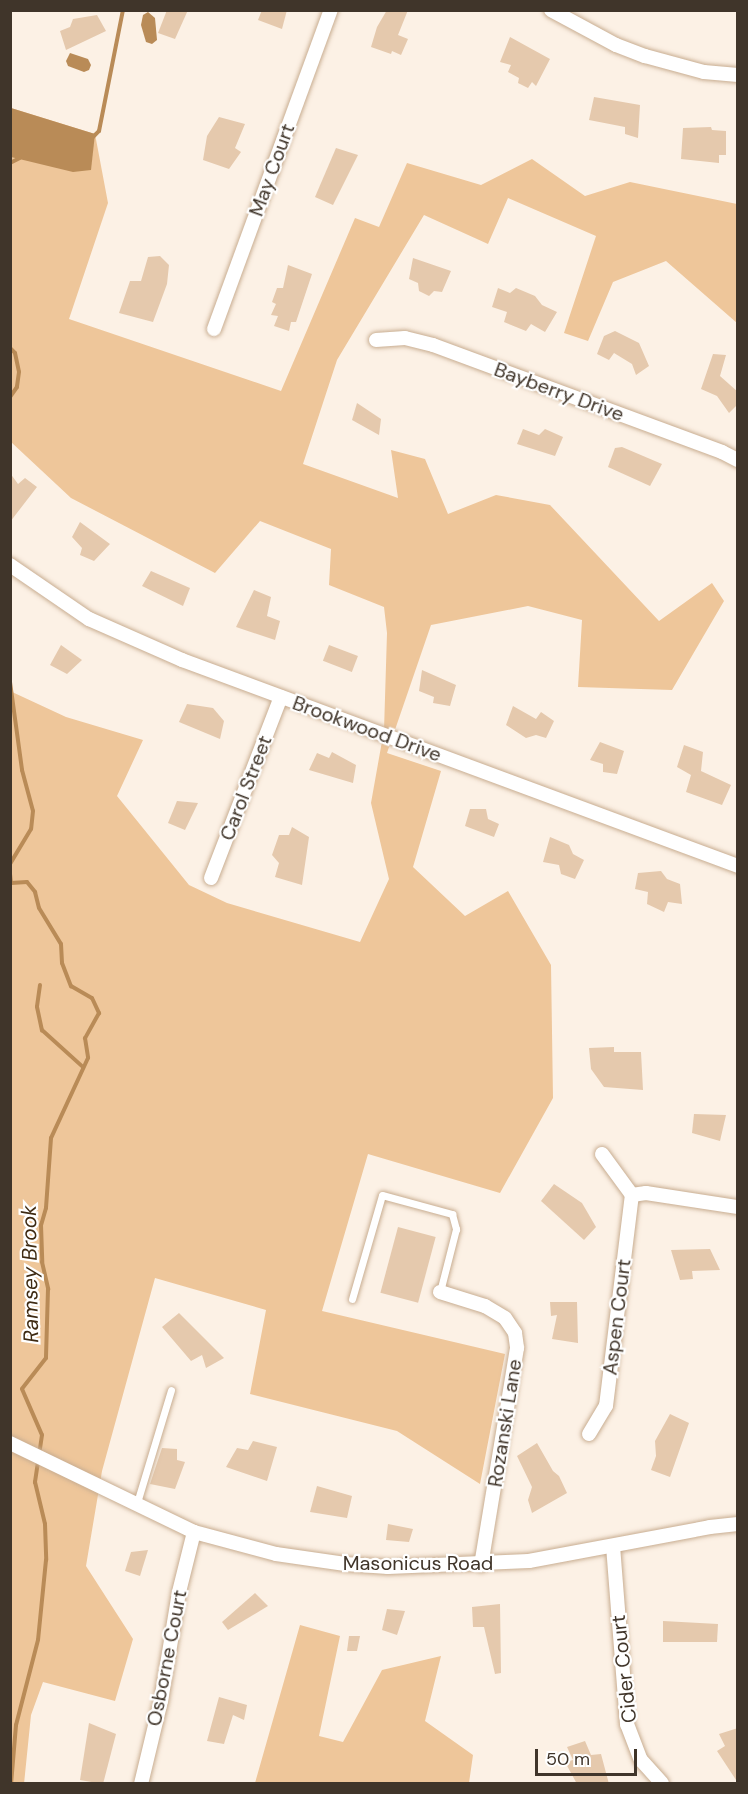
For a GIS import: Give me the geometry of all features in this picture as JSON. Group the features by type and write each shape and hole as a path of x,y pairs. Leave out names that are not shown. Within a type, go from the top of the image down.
{"street":[{"name":"May Court","path":"214,329 331,10"},
{"path":"551,10 616,45 645,56 704,72 738,75"},
{"name":"Bayberry Drive","path":"376,340 405,338 433,345 722,452 738,460"},
{"name":"Brookwood Drive","path":"10,565 89,619 116,632 281,697 738,866"},
{"name":"Carol Street","path":"211,878 281,697"},
{"path":"602,1154 632,1194 646,1193 738,1207"},
{"name":"Aspen Court","path":"589,1434 606,1406 632,1194"},
{"name":"Rozanski Lane","path":"440,1292 485,1306 505,1318 515,1333 517,1348 481,1565"},
{"name":"Masonicus Road","path":"10,1443 136,1506 194,1532 276,1554 345,1564 388,1567 529,1562 710,1527 738,1524"},
{"name":"Osborne Court","path":"141,1784 161,1701 179,1592 194,1532"},
{"name":"Cider Court","path":"612,1546 627,1724 641,1760 662,1783"}],"lane":[{"path":"352,1299 382,1195 452,1214 456,1229 440,1292"},
{"path":"136,1506 171,1390"}],"shaded area":[{"path":"148,12 155,18 157,40 152,44 146,42 141,25 143,15"},
{"path":"70,53 88,59 91,65 89,70 84,72 68,66 66,61"},
{"path":"11,108 95,134 108,203 69,319 281,391 355,218 379,227 407,163 481,185 532,159 585,196 630,182 737,204 737,323 666,261 613,282 588,341 564,333 596,236 508,198 488,244 424,215 337,360 303,464 398,498 391,450 425,459 448,514 496,495 550,505 659,621 712,583 724,601 672,690 578,687 582,620 528,606 431,625 387,753 441,771 413,867 465,916 508,891 551,965 553,1098 500,1193 368,1154 322,1311 505,1354 480,1484 397,1431 250,1394 266,1310 155,1278 102,1471 86,1566 133,1639 115,1701 43,1682 31,1715 24,1784 10,1783 10,691 66,717 143,740 117,796 189,885 227,903 360,942 389,879 371,803 384,730 387,633 384,607 329,585 331,549 260,521 215,573 71,498 11,442"},
{"path":"11,108 95,134 91,170 73,172 11,157"},
{"path":"300,1625 340,1636 319,1736 343,1742 382,1670 441,1656 425,1721 473,1755 469,1783 255,1783"}],"building":[{"path":"167,10 188,10 175,39 158,33"},
{"path":"262,10 287,10 282,29 258,20"},
{"path":"387,10 408,10 398,35 408,39 401,55 371,47 377,27"},
{"path":"97,15 106,31 66,50 60,31 70,27 73,19"},
{"path":"510,37 550,59 536,86 532,82 528,88 518,83 519,78 508,72 511,65 500,62"},
{"path":"594,97 640,105 638,138 625,134 625,127 589,120"},
{"path":"219,117 245,124 235,148 241,152 229,169 203,160 207,136"},
{"path":"711,127 712,130 726,131 726,155 719,155 719,163 681,159 683,128"},
{"path":"336,148 358,155 333,205 315,197"},
{"path":"160,256 169,265 167,284 153,322 119,313 130,281 141,281 148,257"},
{"path":"413,258 451,271 442,292 434,291 429,296 419,291 418,283 409,279"},
{"path":"288,265 312,274 296,322 291,322 289,331 274,326 278,316 271,315 276,304 272,302 277,288 283,288"},
{"path":"498,288 510,293 516,288 535,296 542,305 557,312 545,332 531,324 526,331 504,322 507,312 492,307"},
{"path":"615,331 639,343 649,366 636,375 632,364 614,353 609,360 597,354 604,336"},
{"path":"713,354 726,355 720,376 738,392 738,404 729,413 717,396 701,389"},
{"path":"357,403 381,419 379,435 352,420"},
{"path":"523,429 539,435 545,429 563,437 555,456 517,444"},
{"path":"622,447 662,464 650,486 608,467 615,448"},
{"path":"10,473 18,484 25,478 37,487 10,522"},
{"path":"80,522 110,544 94,561 80,555 82,548 72,537"},
{"path":"151,571 190,588 183,606 142,586"},
{"path":"254,590 271,597 267,616 280,621 275,640 236,627"},
{"path":"61,645 82,660 67,674 50,665"},
{"path":"329,645 358,656 352,672 323,661"},
{"path":"422,670 456,685 450,706 433,703 434,697 419,691"},
{"path":"187,704 213,708 224,721 220,739 179,722"},
{"path":"513,706 536,719 541,712 554,721 546,738 536,735 526,738 506,725"},
{"path":"600,742 624,751 617,774 603,772 603,764 590,760"},
{"path":"684,745 703,752 701,771 731,785 722,805 686,792 691,775 677,767"},
{"path":"332,752 356,765 353,783 309,770 317,753 329,758"},
{"path":"177,801 198,803 185,830 168,823"},
{"path":"470,809 486,809 488,819 499,824 494,837 465,826"},
{"path":"292,827 309,837 302,885 275,877 279,863 272,855 279,835 289,835"},
{"path":"550,837 569,845 573,854 584,860 575,879 561,874 559,865 543,862"},
{"path":"661,871 667,879 680,884 682,904 668,902 664,912 647,904 648,892 635,889 638,873"},
{"path":"614,1047 614,1052 641,1052 643,1090 604,1087 591,1069 589,1048"},
{"path":"694,1114 726,1115 720,1141 692,1133"},
{"path":"554,1184 582,1203 596,1227 584,1240 541,1201"},
{"path":"398,1227 436,1237 418,1303 380,1293"},
{"path":"710,1249 720,1270 692,1271 693,1279 680,1280 671,1250"},
{"path":"550,1302 577,1302 578,1343 552,1339 557,1315 551,1316"},
{"path":"179,1313 224,1358 206,1368 202,1355 191,1361 162,1327"},
{"path":"670,1414 689,1423 670,1477 651,1470 656,1456 655,1441"},
{"path":"253,1441 277,1447 267,1481 226,1467 237,1448 248,1450"},
{"path":"537,1443 553,1471 559,1476 567,1493 532,1513 528,1500 532,1487 517,1456"},
{"path":"162,1448 177,1449 177,1460 185,1462 175,1489 150,1484"},
{"path":"317,1486 352,1496 347,1518 310,1512"},
{"path":"388,1524 413,1529 409,1542 386,1540"},
{"path":"148,1550 140,1576 125,1571 131,1552"},
{"path":"255,1593 268,1606 228,1630 222,1622"},
{"path":"500,1604 501,1673 495,1674 484,1627 473,1627 472,1607"},
{"path":"387,1609 405,1611 397,1635 382,1630"},
{"path":"663,1621 718,1624 717,1642 663,1642"},
{"path":"349,1636 360,1636 357,1651 347,1651"},
{"path":"219,1697 247,1705 244,1720 233,1715 224,1744 207,1741"},
{"path":"89,1723 116,1734 103,1784 80,1780"},
{"path":"738,1728 738,1783 717,1751 725,1746 719,1734"},
{"path":"585,1741 591,1755 601,1754 609,1784 577,1784 565,1762 573,1760 567,1747"}],"waterway":[{"name":"Ramsey Brook","path":"92,138 99,131 123,10"},
{"name":"Ramsey Brook","path":"10,163 20,158"},
{"name":"Ramsey Brook","path":"10,348 15,353 19,372 17,387 10,397"},
{"name":"Ramsey Brook","path":"10,682 22,770 33,811 31,829 10,864"},
{"name":"Ramsey Brook","path":"10,874 11,883 27,882 35,892 39,908 61,944 62,963 71,986 92,998 99,1013 85,1038 88,1058 51,1138 46,1208 41,1225 42,1262 48,1289 46,1358 22,1389 42,1435 35,1482 45,1524 46,1560 38,1640 16,1725 11,1784"},
{"path":"40,985 37,1007 42,1030 83,1067"}]}
